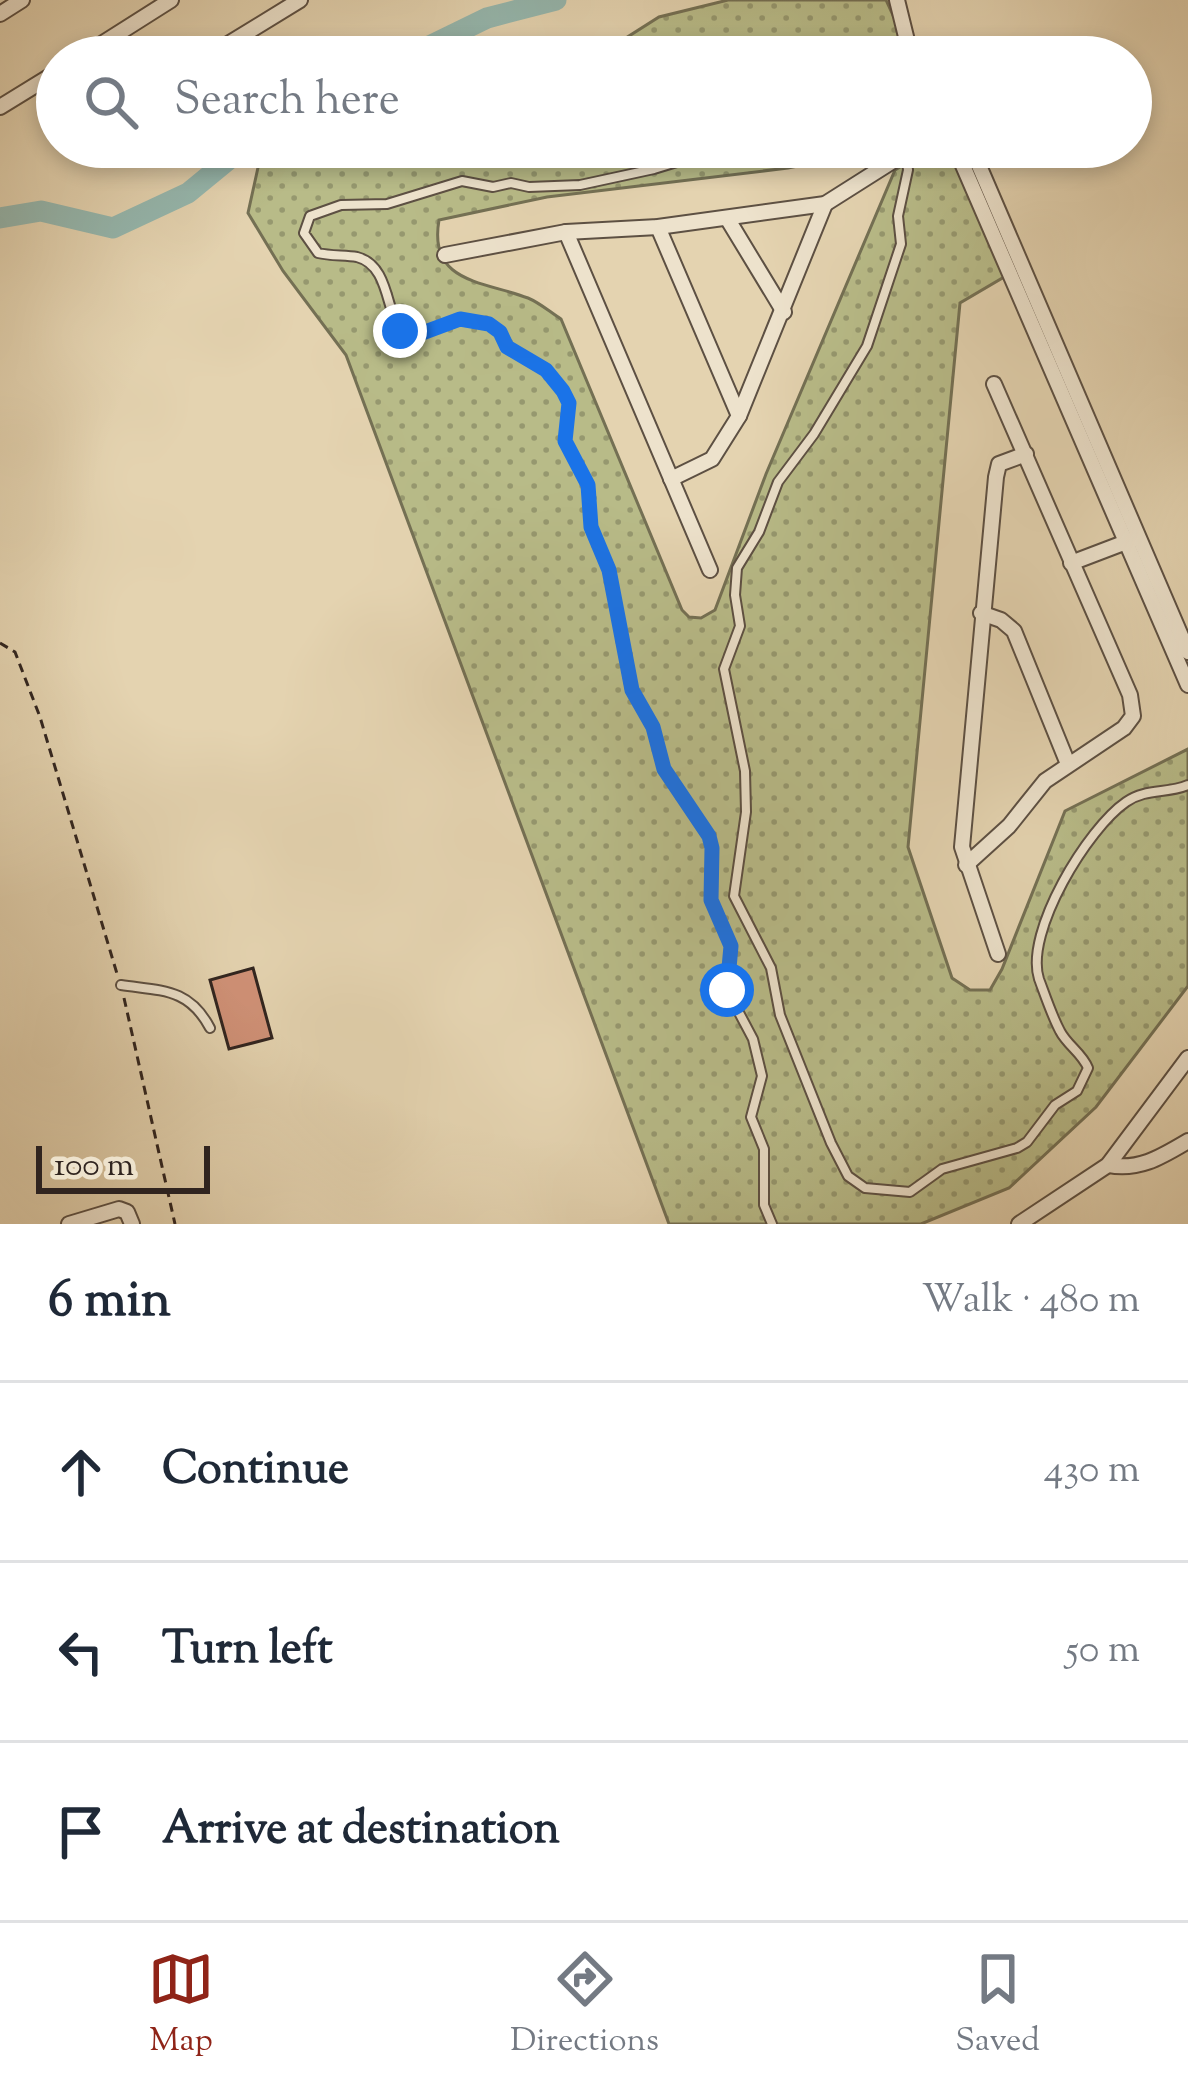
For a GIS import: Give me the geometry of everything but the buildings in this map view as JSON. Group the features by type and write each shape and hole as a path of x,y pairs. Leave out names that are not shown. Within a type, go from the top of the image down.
{"street":[{"path":"0,14 22,0"},
{"path":"241,36 300,0"},
{"path":"897,0 906,36"},
{"path":"112,36 162,2"},
{"path":"905,29 910,36"},
{"path":"0,107 36,88"},
{"path":"445,256 566,232 658,227 825,205 880,168"},
{"path":"964,168 1132,540 1188,652"},
{"path":"980,168 1188,685"},
{"path":"671,479 712,459 739,416 825,205"},
{"path":"727,218 784,312"},
{"path":"658,227 739,416"},
{"path":"566,232 710,570"},
{"path":"967,865 1010,826 1045,781 1124,728 1133,716 1130,694 994,384"},
{"path":"998,954 962,847 999,464 1027,454"},
{"path":"1071,563 1132,540"},
{"path":"981,613 1014,631 1068,764"},
{"path":"1018,1224 1108,1165 1188,1058"},
{"path":"1108,1165 1128,1169 1188,1141"},
{"path":"69,1224 119,1209 127,1212 133,1224"}],"lane":[{"path":"658,168 580,184 493,187 462,182 387,204 341,206 310,216 304,233 318,253 358,257 370,263 386,290 400,331 417,335 460,319 489,324 515,354 556,380 567,398 565,441 588,485 591,527 609,570 632,690 653,727 664,769 709,836 712,848 711,900 731,946 727,990 747,1024 762,1076 751,1117 764,1149 764,1204 772,1224"},
{"path":"908,168 898,216 902,244 866,346 814,434 778,482 759,532 739,560 735,595 740,626 724,669 746,791 734,896 771,968 781,1015 831,1142 855,1182 874,1191 910,1192 942,1168 1018,1148 1055,1105 1077,1091 1088,1068 1060,1032 1039,979 1035,954 1040,938 1074,864 1103,820 1141,793 1188,785"},
{"path":"121,986 179,995 197,1005 210,1028"}],"path":[{"path":"0,644 15,652 40,717 121,986 175,1224"}],"green space":[{"path":"728,0 886,0 902,36 629,36 659,17"},
{"path":"258,168 788,168 547,197 439,220 438,241 450,268 528,298 561,319 682,610 689,617 701,618 715,610 766,474 895,170 962,168 1004,277 960,303 908,847 952,978 970,990 990,990 1065,811 1188,749 1188,986 1096,1107 1009,1188 921,1224 669,1224 346,355 283,271 248,213"}],"waterway":[{"path":"450,36 487,18 556,0"},
{"path":"0,218 41,211 113,228 188,193 218,168"}],"route":[{"path":"400,331 417,335 460,319 489,324 515,354 546,370 567,398 565,441 588,485 591,527 612,580 632,690 653,727 664,769 709,836 711,900 731,946 727,990"}]}
